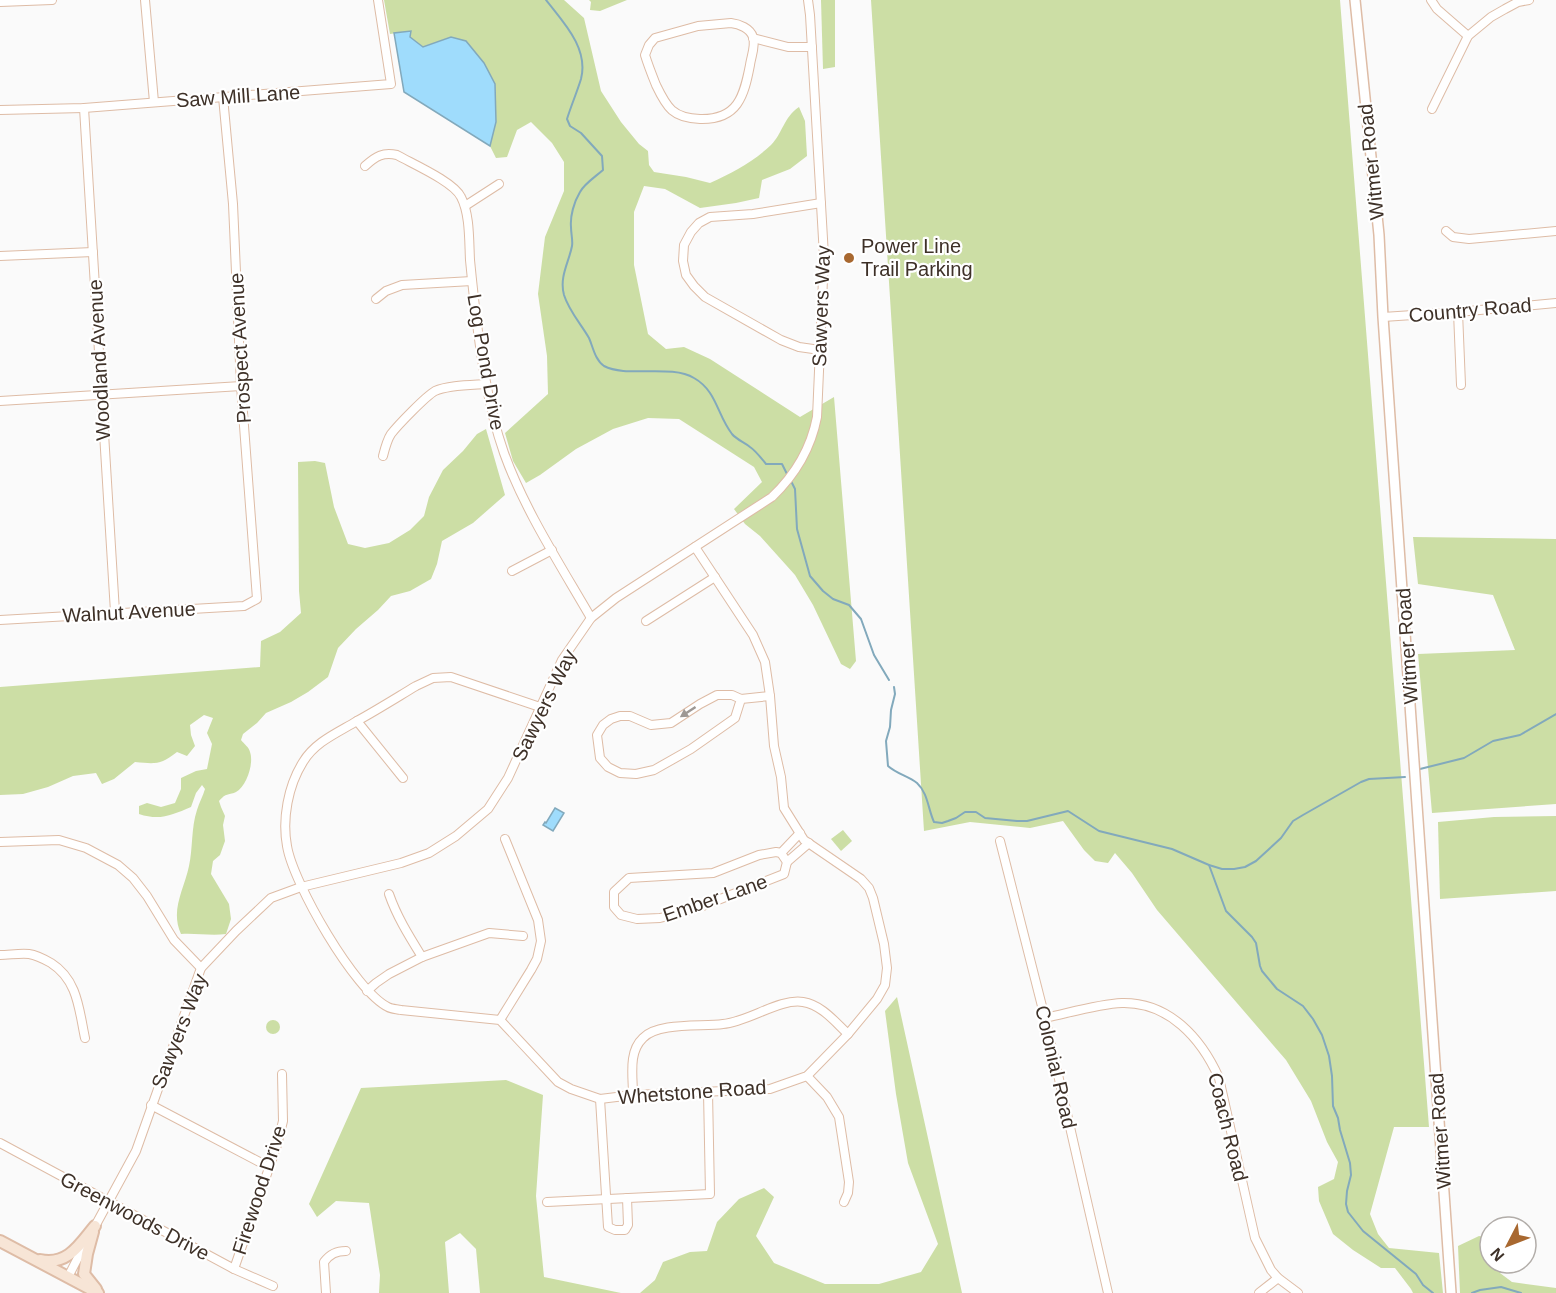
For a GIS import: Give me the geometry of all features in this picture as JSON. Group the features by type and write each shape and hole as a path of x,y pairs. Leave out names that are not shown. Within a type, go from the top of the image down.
{"main road":[{"path":"34,1259 46,1262 64,1258 75,1250 95,1226"},
{"path":"95,1226 84,1274 99,1293"},
{"path":"0,1241 99,1293"}],"street":[{"path":"0,2 52,0"},
{"path":"145,0 154,102"},
{"name":"Saw Mill Lane","path":"0,110 84,108 390,84 378,0"},
{"name":"Sawyers Way","path":"68,1276 136,1151 201,968 271,898 301,887 401,863 429,853 456,836 488,809 508,778 562,660 591,618 616,598 772,497 797,469 813,434 817,417 824,256 808,0"},
{"name":"Witmer Road","path":"1355,0 1379,235 1451,1293"},
{"path":"1431,0 1437,9 1468,36"},
{"path":"1432,109 1468,36 1491,17 1518,2 1529,0"},
{"path":"753,38 746,86 734,107 717,119 690,118 671,111 664,102 645,55 655,38 698,26 731,23 740,24 749,31 753,38 788,47 812,47"},
{"name":"Prospect Avenue","path":"223,98 233,204 241,386 257,599"},
{"name":"Woodland Avenue","path":"84,108 115,612"},
{"path":"366,166 379,155 390,153 397,155 455,188 465,206 499,184"},
{"path":"820,350 799,347 781,340 705,297 686,275 683,261 684,245 691,231 710,217 753,214 821,203"},
{"name":"Log Pond Drive","path":"465,206 472,281 486,384 503,452 540,529 591,618"},
{"path":"1446,231 1453,237 1469,239 1556,231"},
{"path":"0,256 93,252"},
{"path":"376,299 386,291 402,285 472,281"},
{"name":"Country Road","path":"1383,316 1556,303"},
{"path":"1458,312 1461,385"},
{"path":"383,456 391,434 434,392 450,387 486,384"},
{"path":"0,401 241,386"},
{"name":"Whetstone Road","path":"500,1020 558,1082 600,1099 633,1095 770,1089 807,1076 848,1034 877,999 885,985 887,968 884,944 873,898 861,879 804,840 783,808 781,777 774,746 765,662 753,635 694,547"},
{"path":"512,571 552,550"},
{"path":"646,621 715,577"},
{"name":"Walnut Avenue","path":"0,620 244,606 257,599"},
{"path":"505,839 538,920 541,941 534,965 500,1020 401,1010 388,1007 367,991 311,908 301,887 287,848 285,817 293,783 303,761 321,742 432,678 451,677 540,707"},
{"path":"741,699 735,718 691,749 654,770 636,774 620,773 608,767 600,758 597,735 603,725 611,719 630,716 651,725 671,723 717,695 732,695 741,699 770,696"},
{"path":"357,721 403,778"},
{"name":"Ember Lane","path":"782,853 800,833"},
{"path":"0,842 59,840 86,848 118,865 133,878 174,940 201,968"},
{"name":"Colonial Road","path":"1000,841 1045,1018 1108,1293"},
{"name":"Ember Lane","path":"782,853 759,855 713,873 628,878 614,892 614,907 621,915 638,919 660,918 695,909 784,874 787,862 809,843"},
{"name":"Ember Lane","path":"782,853 787,862"},
{"path":"389,894 407,934 422,957"},
{"path":"367,991 389,974 422,957 489,933 523,936"},
{"path":"0,955 28,954 52,964 66,975 74,991 86,1038"},
{"path":"633,1095 634,1051 644,1037 656,1029 724,1024 780,1005 803,1002 816,1006 848,1034"},
{"name":"Coach Road","path":"1045,1018 1125,1003 1166,1015 1176,1020 1192,1035 1210,1059 1219,1078 1255,1238 1266,1262 1278,1278 1298,1293"},
{"name":"Firewood Drive","path":"234,1269 277,1145 282,1121 282,1074"},
{"path":"807,1076 827,1097 839,1117 849,1182 844,1202"},
{"path":"548,1202 710,1194 708,1092"},
{"path":"600,1099 608,1227 625,1230 628,1225 627,1198"},
{"path":"151,1105 269,1167"},
{"name":"Greenwoods Drive","path":"0,1143 234,1269 273,1286"},
{"path":"326,1293 324,1262 338,1251 346,1251"},
{"path":"1259,1293 1278,1278"}],"green space":[{"path":"384,0 564,0 584,18 601,91 621,122 639,144 648,151 649,165 654,172 710,183 757,157 771,145 790,116 799,107 805,121 807,156 790,169 762,180 759,198 700,208 665,189 644,186 634,212 634,265 648,334 666,349 684,347 710,359 800,417 834,397 856,661 850,669 841,664 813,605 795,575 760,536 745,524 734,509 762,482 754,467 679,419 648,418 613,429 576,449 526,483 513,461 505,433 548,394 547,356 538,294 545,237 564,191 564,162 552,143 531,122 517,130 507,157 496,158 490,146 496,122 495,84 451,37 423,47 410,37 411,31 390,34"},
{"path":"589,0 627,0 600,11 590,10"},
{"path":"821,0 835,0 835,67 823,69"},
{"path":"871,0 1340,0 1429,1127 1394,1127 1370,1214 1378,1234 1389,1248 1439,1253 1443,1293 1413,1293 1395,1268 1381,1268 1333,1234 1319,1201 1318,1187 1334,1179 1338,1162 1327,1142 1311,1101 1286,1060 1157,910 1132,873 1115,853 1108,863 1095,861 1063,821 1030,828 970,822 924,831"},
{"path":"486,429 505,495 473,523 442,541 431,579 410,591 391,596 356,629 338,648 328,677 291,702 266,713 243,734 241,740 248,747 251,757 250,768 240,789 219,801 225,816 223,825 225,841 220,855 213,861 211,874 229,904 231,919 226,934 181,934 178,925 177,908 189,866 195,817 205,789 202,785 191,807 178,812 160,817 139,814 139,806 147,803 161,807 175,803 181,789 181,778 207,769 212,744 207,733 213,718 204,715 190,725 195,746 187,756 177,752 158,763 135,762 114,779 102,784 96,773 73,776 48,787 23,794 0,795 0,687 260,667 261,641 280,632 301,613 298,462 325,463 334,507 348,544 365,548 389,543 410,530 424,516 429,497 443,470 477,434"},
{"path":"1413,537 1556,539 1556,804 1432,813 1418,654 1515,650 1493,595 1418,584"},
{"path":"1556,816 1556,891 1440,899 1438,822 1494,817"},
{"path":"843,830 852,841 841,851 831,839"},
{"path":"897,997 962,1293 640,1293 655,1280 663,1262 690,1252 707,1251 717,1222 739,1199 764,1188 774,1197 756,1236 774,1263 825,1284 879,1284 921,1272 938,1244 908,1163 896,1094 885,1011"},
{"path":"270,1020 276,1020 280,1027 276,1034 270,1034 266,1030 266,1024"},
{"path":"506,1080 543,1095 536,1196 544,1277 621,1293 480,1293 476,1249 460,1233 445,1242 449,1293 379,1293 380,1275 369,1203 336,1201 317,1217 309,1204 361,1088"},
{"path":"1478,1236 1478,1275 1503,1275 1512,1282 1556,1288 1556,1293 1460,1293 1458,1246"}],"water":[{"path":"411,31 410,37 423,47 451,37 466,41 484,63 495,84 496,122 490,146 404,92 394,33"},
{"path":"555,808 564,813 553,831 543,825"}],"waterway":[{"path":"546,0 567,26 581,57 581,79 567,119 570,126 581,133 602,156 603,170 582,189 572,214 572,246 563,282 564,295 569,306 589,338 596,357 604,366 624,371 673,372 694,378 708,390 734,436 752,449 766,464 782,464 788,476"},
{"path":"791,481 795,489 797,529 810,576 823,591 833,599 849,605 861,619 874,655 889,680"},
{"path":"894,687 895,694 886,741 888,766 921,787 934,822 942,823 965,812 976,812 985,818 1027,821 1068,811 1099,831 1172,849 1222,869 1234,869 1245,867 1256,861 1281,838 1293,821 1361,782 1369,779 1405,777"},
{"path":"1420,769 1464,758 1493,741 1520,735 1556,714"},
{"path":"1209,865 1226,911 1256,943 1262,971 1277,989 1303,1006 1322,1035 1329,1056 1333,1106 1350,1163 1351,1175 1346,1204 1348,1212 1363,1231 1416,1274 1423,1285 1433,1293"},
{"path":"1472,1293 1501,1287 1521,1293"}],"place":[{"name":"Power Line Trail Parking","path":"849,258"}]}
